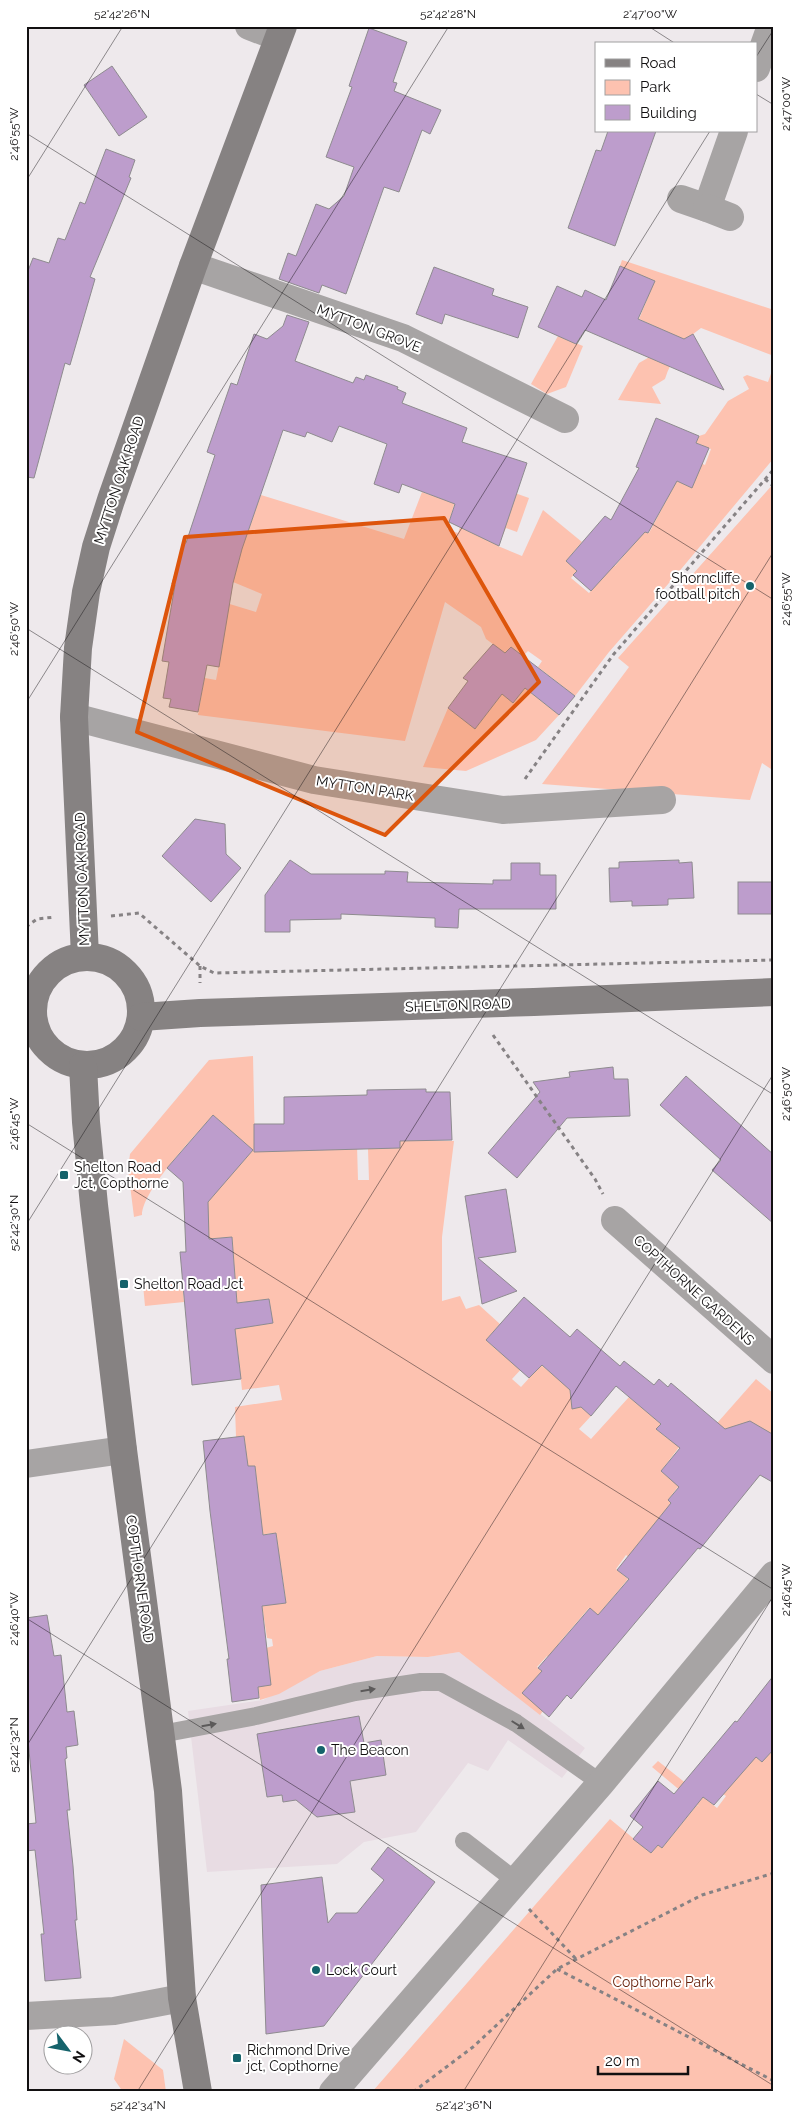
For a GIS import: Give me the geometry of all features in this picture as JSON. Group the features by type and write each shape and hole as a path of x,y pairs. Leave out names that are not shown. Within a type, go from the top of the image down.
{"main road":[{"name":"MYTTON OAK ROAD","path":"85,956 74,717 78,648 86,592 96,547 110,500 193,266 280,32"},
{"path":"85,956 104,959 120,968 133,981 140,998 141,1017 138,1030 122,1053 97,1065 83,1066 66,1062 51,1053 40,1040 29,1007 44,977 56,966 70,959 85,956"},
{"name":"SHELTON ROAD","path":"141,1017 200,1013 774,992"},
{"name":"COPTHORNE ROAD","path":"83,1066 94,1205 123,1450 168,1791 182,1998 198,2092"}],"street":[{"path":"249,26 280,32"},
{"path":"758,62 771,26"},
{"path":"681,199 718,213 734,132"},
{"name":"MYTTON GROVE","path":"193,266 403,338 565,419"},
{"name":"MYTTON PARK","path":"74,717 314,780 503,810 662,800"},
{"name":"COPTHORNE GARDENS","path":"615,1220 774,1360"},
{"path":"26,1464 123,1450"},
{"path":"333,2092 601,1783 774,1576"},
{"path":"26,2016 114,2011 182,1998"}],"lane":[{"path":"161,1734 256,1716 354,1692 421,1682 441,1682 516,1723 601,1783"},
{"path":"464,1841 513,1884"}],"path":[{"path":"503,810 613,655 774,468"},
{"path":"765,479 772,485"},
{"path":"125,915 138,913 200,966 214,973 774,960"},
{"path":"26,927 37,918 50,917"},
{"path":"200,966 200,986"},
{"path":"493,1036 596,1179 615,1220"},
{"path":"412,2092 473,2047 557,1969 702,1895 774,1874"},
{"path":"513,1884 576,1959"},
{"path":"557,1969 774,2081"}],"highlighted area":[{"path":"444,518 539,682 385,835 137,732 185,537"}],"shaded area":[{"path":"459,1652 585,1748 562,1778 508,1740 488,1771 468,1763 416,1832 364,1842 337,1864 207,1872 188,1711 263,1700 320,1671 377,1656 428,1657"}],"green space":[{"path":"622,260 774,310 774,356 701,328 689,338 679,351 665,379 652,387 661,404 618,400 639,363 653,355 654,326 639,319 648,297 634,291 641,275 620,266"},
{"path":"558,336 583,346 566,387 547,394 531,384"},
{"path":"774,365 774,458 609,652 575,696 538,667 542,661 528,651 523,656 511,647 505,653 486,639 481,627 445,602 405,741 198,715 205,678 216,680 223,644 210,598 256,612 262,594 233,582 193,532 257,505 261,495 404,539 422,492 443,499 449,485 459,488 447,529 458,533 466,509 512,492 529,498 517,532 506,528 498,546 522,556 543,510 582,542 566,561 577,571 571,578 589,593 599,582 610,561 615,566 632,546 640,529 649,533 668,497 665,495 662,475 692,487 689,458 705,465 711,449 696,443 699,436 705,434 728,401 749,389 743,377 747,375 768,382"},
{"path":"774,483 774,771 762,763 750,800 542,784 629,667 618,658"},
{"path":"525,688 559,715 536,740 466,771 423,767 448,708 475,729 502,694 513,703"},
{"path":"253,1056 255,1148 293,1150 357,1145 358,1180 369,1180 368,1149 399,1132 426,1131 427,1141 454,1141 442,1237 442,1301 460,1296 466,1309 479,1305 500,1324 486,1340 498,1351 525,1365 512,1379 521,1387 541,1365 551,1373 554,1370 577,1389 581,1407 591,1416 579,1429 591,1439 629,1397 661,1424 657,1430 668,1439 672,1434 683,1442 661,1471 669,1478 720,1462 677,1488 668,1500 671,1503 640,1566 626,1555 616,1569 628,1579 598,1615 589,1608 559,1643 555,1663 547,1656 537,1667 542,1671 523,1693 543,1711 540,1715 459,1652 428,1657 377,1656 320,1671 279,1694 260,1700 258,1687 266,1648 273,1646 272,1639 267,1638 262,1606 286,1602 282,1572 266,1550 278,1547 276,1533 256,1535 258,1493 255,1466 247,1466 244,1437 236,1437 235,1407 282,1400 279,1385 242,1390 238,1352 227,1323 246,1327 272,1323 269,1299 237,1303 232,1237 206,1239 208,1213 184,1214 186,1200 233,1158 240,1165 253,1150 213,1115 160,1177 151,1191 142,1215 134,1217 128,1169 130,1154 209,1060"},
{"path":"182,1281 184,1302 145,1306 143,1285"},
{"path":"756,1379 774,1394 774,1435 732,1441 711,1430"},
{"name":"Copthorne Park","path":"774,1749 774,2092 372,2092 610,1819 651,1853 658,1845 662,1848 697,1805 700,1807 652,1767 658,1761 717,1808 726,1796 723,1794 755,1757 762,1762"},
{"path":"124,2039 163,2070 166,2092 123,2092 114,2079"}],"building":[{"path":"369,28 407,42 393,82 397,83 394,91 441,110 430,134 422,130 399,192 384,187 346,294 322,285 319,293 279,279 288,253 296,256 316,204 329,209 344,196 354,167 326,157 352,87 349,86"},
{"path":"112,66 147,117 119,136 84,85"},
{"path":"608,132 656,132 615,246 568,228 596,150 601,151"},
{"path":"106,149 135,160 129,177 131,178 90,277 95,279 70,365 65,363 34,478 26,477 26,276 33,258 49,263 58,238 65,240 80,202 85,204"},
{"path":"620,266 655,281 638,319 684,339 693,334 724,390 585,330 576,344 538,327 557,286 582,297 585,290 606,300"},
{"path":"434,267 494,289 492,295 528,307 518,338 445,314 442,324 416,314"},
{"path":"287,315 309,322 295,361 353,383 356,377 364,380 366,375 398,387 397,389 406,393 402,403 467,428 462,442 527,463 499,546 449,522 455,504 402,484 399,493 374,484 387,444 339,426 332,442 307,432 305,437 283,430 242,549 233,583 219,667 207,665 198,712 169,707 171,699 163,698 169,662 162,661 175,585 172,584 184,543 186,543 215,455 207,452 231,383 237,385 254,334 267,339 283,326"},
{"path":"656,418 699,436 696,443 709,448 692,488 677,481 648,533 645,532 591,591 573,575 577,571 566,561 605,516 611,520 639,468 636,467"},
{"path":"493,644 505,653 511,647 575,696 559,715 525,688 513,703 502,694 475,729 448,708 468,681 463,678"},
{"path":"195,819 225,824 226,854 241,868 211,902 162,856"},
{"path":"290,860 311,874 385,874 385,871 408,872 407,882 493,884 493,880 511,880 511,863 540,863 540,875 556,875 556,909 459,909 458,928 435,927 435,918 341,914 341,919 290,920 290,932 265,932 265,895"},
{"path":"679,860 679,863 692,862 694,898 668,899 668,905 632,906 632,901 610,902 609,868 619,868 619,862"},
{"path":"738,882 774,882 774,914 738,914"},
{"path":"613,1067 614,1079 628,1079 630,1116 567,1118 517,1178 488,1153 540,1092 533,1082 570,1077 569,1072"},
{"path":"686,1076 774,1155 774,1224 712,1170 721,1160 660,1105"},
{"path":"426,1089 426,1092 450,1092 452,1140 400,1141 400,1148 254,1152 254,1124 284,1124 284,1097 367,1095 367,1090"},
{"path":"213,1115 253,1150 208,1202 209,1239 232,1237 237,1303 269,1299 273,1323 235,1329 241,1379 192,1385 180,1252 186,1252 183,1182 167,1168"},
{"path":"506,1189 516,1252 478,1258 517,1291 482,1304 465,1196"},
{"path":"524,1297 570,1337 577,1329 620,1366 624,1361 654,1385 659,1379 668,1387 671,1383 725,1429 750,1421 774,1435 774,1483 760,1475 700,1549 698,1548 571,1699 567,1695 549,1717 522,1693 542,1671 538,1668 590,1608 598,1615 629,1579 617,1570 671,1503 668,1500 679,1487 661,1471 680,1448 656,1429 661,1424 616,1386 591,1416 581,1407 572,1409 570,1390 542,1365 529,1378 486,1340"},
{"path":"244,1436 248,1466 255,1466 263,1535 276,1533 286,1603 262,1606 271,1685 258,1687 259,1698 232,1702 227,1659 229,1659 203,1441"},
{"path":"47,1615 54,1656 61,1655 67,1712 74,1711 78,1745 66,1747 67,1758 65,1759 70,1810 67,1810 77,1920 75,1920 81,1978 45,1981 41,1934 44,1934 35,1850 26,1851 26,1824 36,1823 28,1740 26,1741 26,1618"},
{"path":"774,1675 774,1749 762,1762 756,1757 714,1805 703,1797 662,1848 658,1845 651,1853 633,1839 643,1827 630,1816 658,1781 674,1794 735,1721 737,1722"},
{"path":"359,1716 364,1743 381,1740 386,1775 350,1781 355,1812 317,1817 296,1800 283,1802 282,1795 267,1797 257,1734"},
{"name":"Lock Court","path":"388,1847 435,1882 324,2026 266,2034 261,1885 322,1877 328,1923 336,1913 357,1913 384,1880 371,1869"}],"place":[{"name":"Shorncliffe football pitch","path":"750,586"},
{"name":"Shelton Road Jct, Copthorne","path":"64,1175"},
{"name":"Shelton Road Jct","path":"124,1284"},
{"name":"The Beacon","path":"321,1750"},
{"name":"Lock Court","path":"316,1970"},
{"name":"Richmond Drive jct, Copthorne","path":"237,2058"}]}
